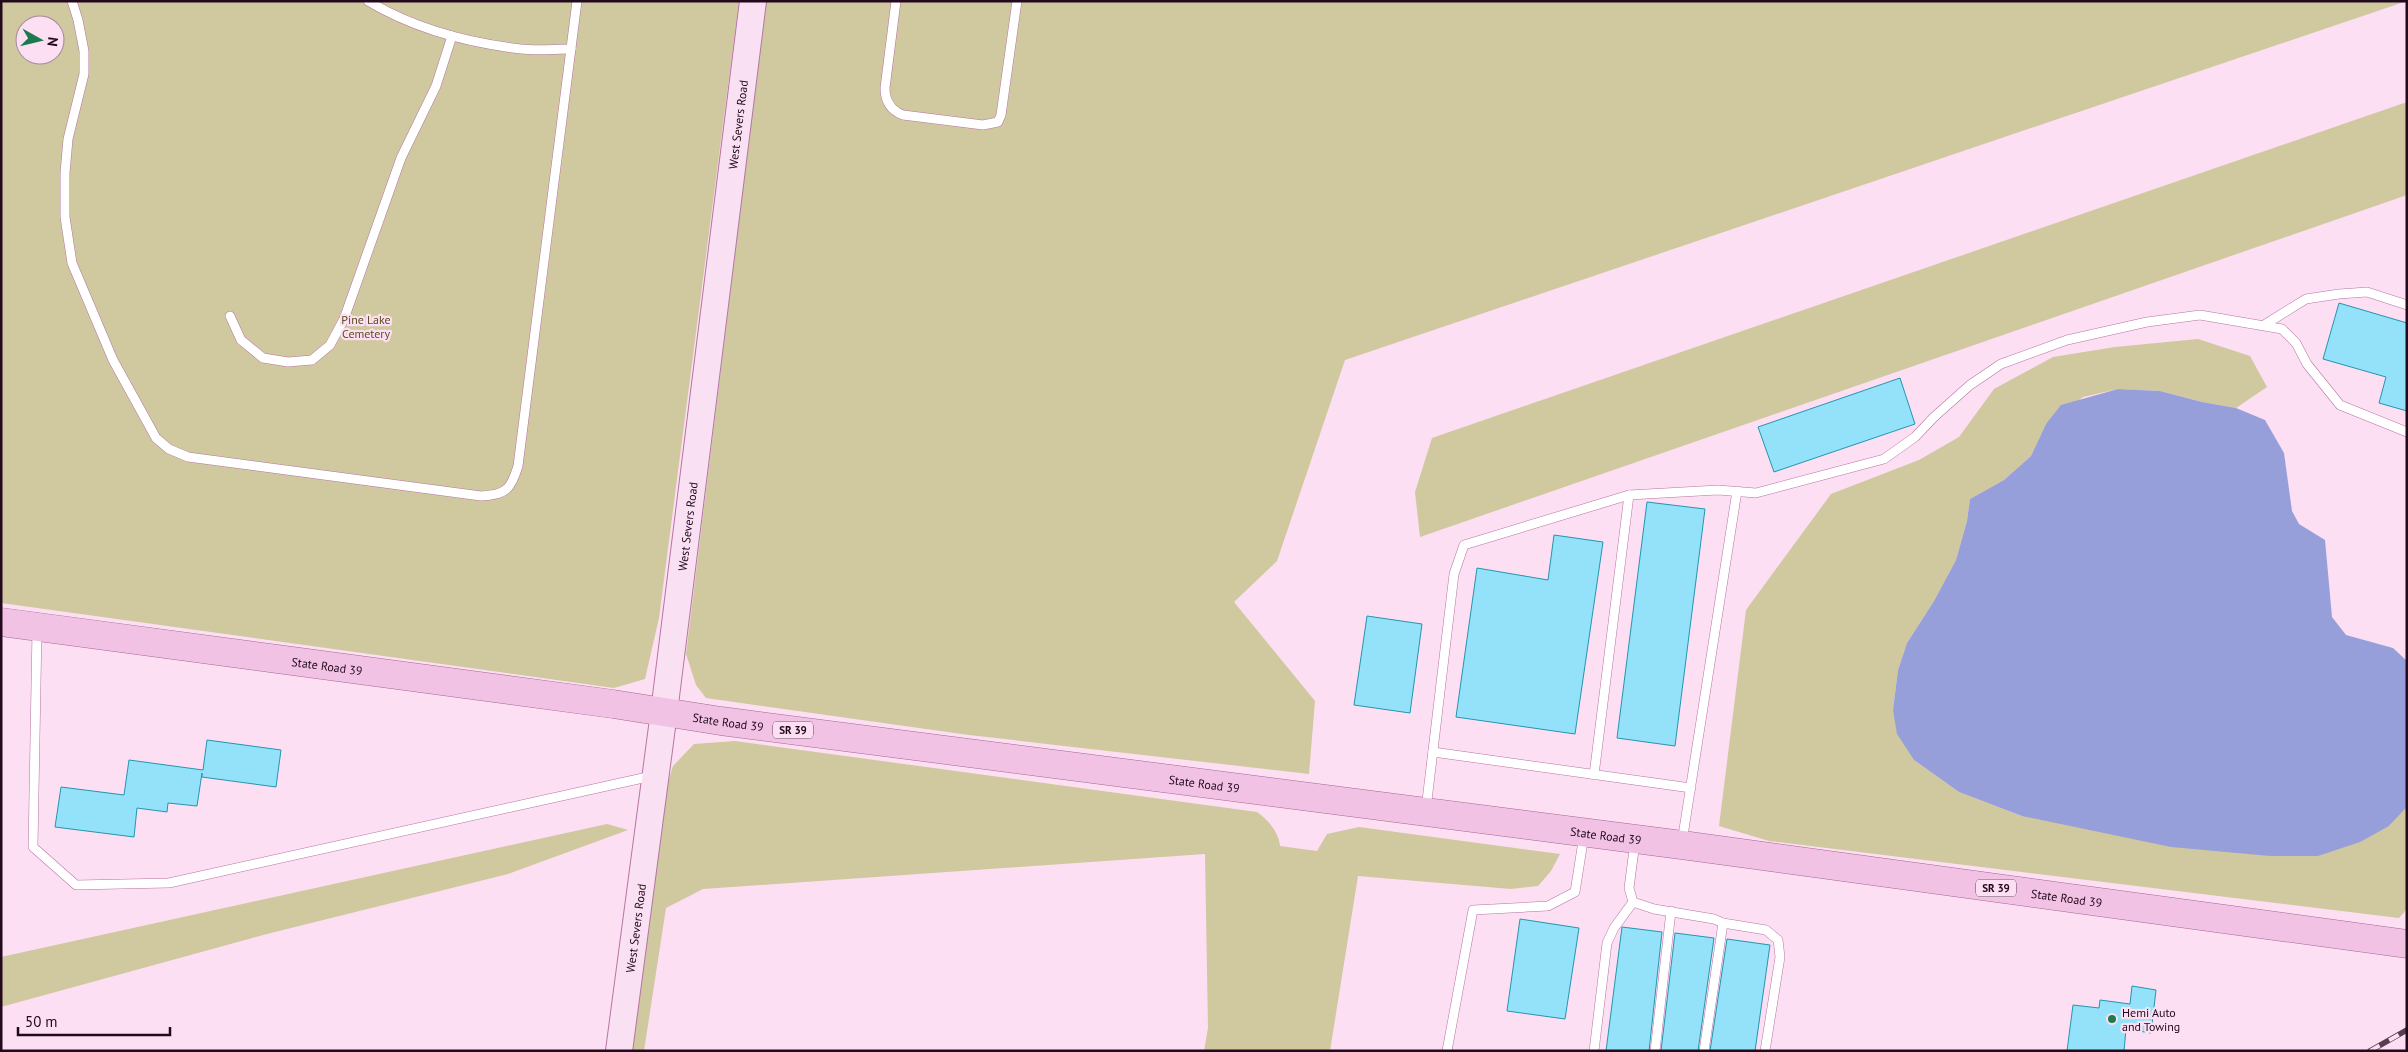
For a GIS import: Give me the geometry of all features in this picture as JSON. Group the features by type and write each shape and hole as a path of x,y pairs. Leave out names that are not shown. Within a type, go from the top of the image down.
{"main road":[{"name":"State Road 39","path":"1,622 664,712 1682,845 2407,944"}],"street":[{"name":"West Severs Road","path":"619,1051 654,775 664,712 753,1"}],"lane":[{"path":"72,1 84,50 84,74 68,139 65,173 65,217 72,263 113,360 156,438 169,449 188,458 481,496 505,492 514,481 518,466 577,1"},
{"path":"368,1 387,13 474,42 523,50 571,49"},
{"path":"896,1 885,88 885,98 890,106 895,112 903,115 983,125 998,122 1001,116 1017,1"},
{"path":"230,316 241,340 263,358 288,362 312,360 330,344 344,319 401,158 436,86 452,36"},
{"path":"2264,325 2306,299 2339,294 2367,292 2407,305"},
{"path":"1426,812 1454,574 1464,545 1629,495 1670,492 1756,492 1884,459 1915,437 1970,385 2001,364 2067,340 2147,322 2200,315 2282,329 2340,405 2407,432"},
{"path":"1682,845 1737,491"},
{"path":"1594,775 1629,495"},
{"path":"38,627 33,847 76,885 169,883 654,775"},
{"path":"1433,752 1691,788"},
{"path":"1447,1051 1474,910 1548,906 1575,892 1585,833"},
{"path":"1633,902 1629,888 1636,839"},
{"path":"1633,902 1671,912 1714,918 1723,923 1766,930 1778,940 1780,957 1765,1051"},
{"path":"1594,1051 1607,943 1614,928 1633,902"},
{"path":"1655,1051 1671,912"},
{"path":"1704,1051 1723,923"}],"green space":[{"name":"Pine Lake Cemetery","path":"1,1 739,1 659,618 645,679 614,688 1,603"},
{"path":"766,1 2407,1 1345,360 1277,561 1234,602 1315,701 1309,774 969,735 706,698 696,685 686,654"},
{"path":"2407,102 2407,195 1420,537 1415,492 1432,438"},
{"path":"2198,339 2250,356 2267,387 2236,408 2202,402 2160,391 2118,389 2083,397 2046,424 2031,456 2004,480 1970,499 1967,521 1956,560 1934,601 1907,643 1898,670 1893,710 1914,760 1959,792 2022,816 2389,826 2407,807 2407,909 2399,918 1769,841 1719,826 1746,610 1831,494 1919,460 1959,437 1994,389 2053,357 2115,347"},
{"path":"735,741 1257,812 1272,827 1278,836 1280,846 1317,851 1327,834 1359,827 1560,854 1551,871 1538,886 1511,889 1358,876 1330,1051 1204,1051 1208,1028 1205,854 703,889 666,908 644,1051 630,1051 663,799 673,766 694,744"},
{"path":"607,824 628,830 508,874 267,934 1,1007 1,957"}],"water":[{"path":"2118,389 2160,391 2202,402 2236,408 2265,420 2284,453 2292,511 2299,524 2325,540 2332,617 2346,635 2393,648 2407,661 2407,807 2389,826 2360,842 2318,856 2270,856 2171,847 2022,816 1959,792 1914,760 1897,734 1893,710 1898,670 1907,643 1934,601 1956,560 1967,521 1970,499 2004,480 2031,456 2046,424 2061,405"}],"building":[{"path":"2339,303 2407,323 2407,411 2379,403 2386,377 2323,359"},
{"path":"1900,378 1915,424 1774,472 1758,427"},
{"path":"1647,502 1705,509 1675,746 1617,738"},
{"path":"1554,535 1603,542 1575,734 1456,717 1477,568 1548,580"},
{"path":"1367,616 1422,624 1410,713 1354,705"},
{"path":"207,740 281,750 276,787 202,777 202,773 197,806 168,803 167,812 137,808 134,837 55,827 61,787 124,795 129,760 203,770"},
{"path":"1520,919 1579,928 1565,1019 1507,1011"},
{"path":"1622,927 1662,932 1649,1051 1606,1051"},
{"path":"1675,933 1714,938 1698,1051 1661,1051"},
{"path":"1727,939 1770,945 1755,1051 1710,1051"},
{"name":"Hemi Auto and Towing","path":"2132,986 2156,990 2151,1033 2126,1029 2124,1051 2067,1051 2073,1005 2099,1008 2100,1000 2130,1004"}],"railway":[{"path":"2370,1051 2407,1030"}],"place":[{"name":"Hemi Auto and Towing","path":"2112,1019"}]}
